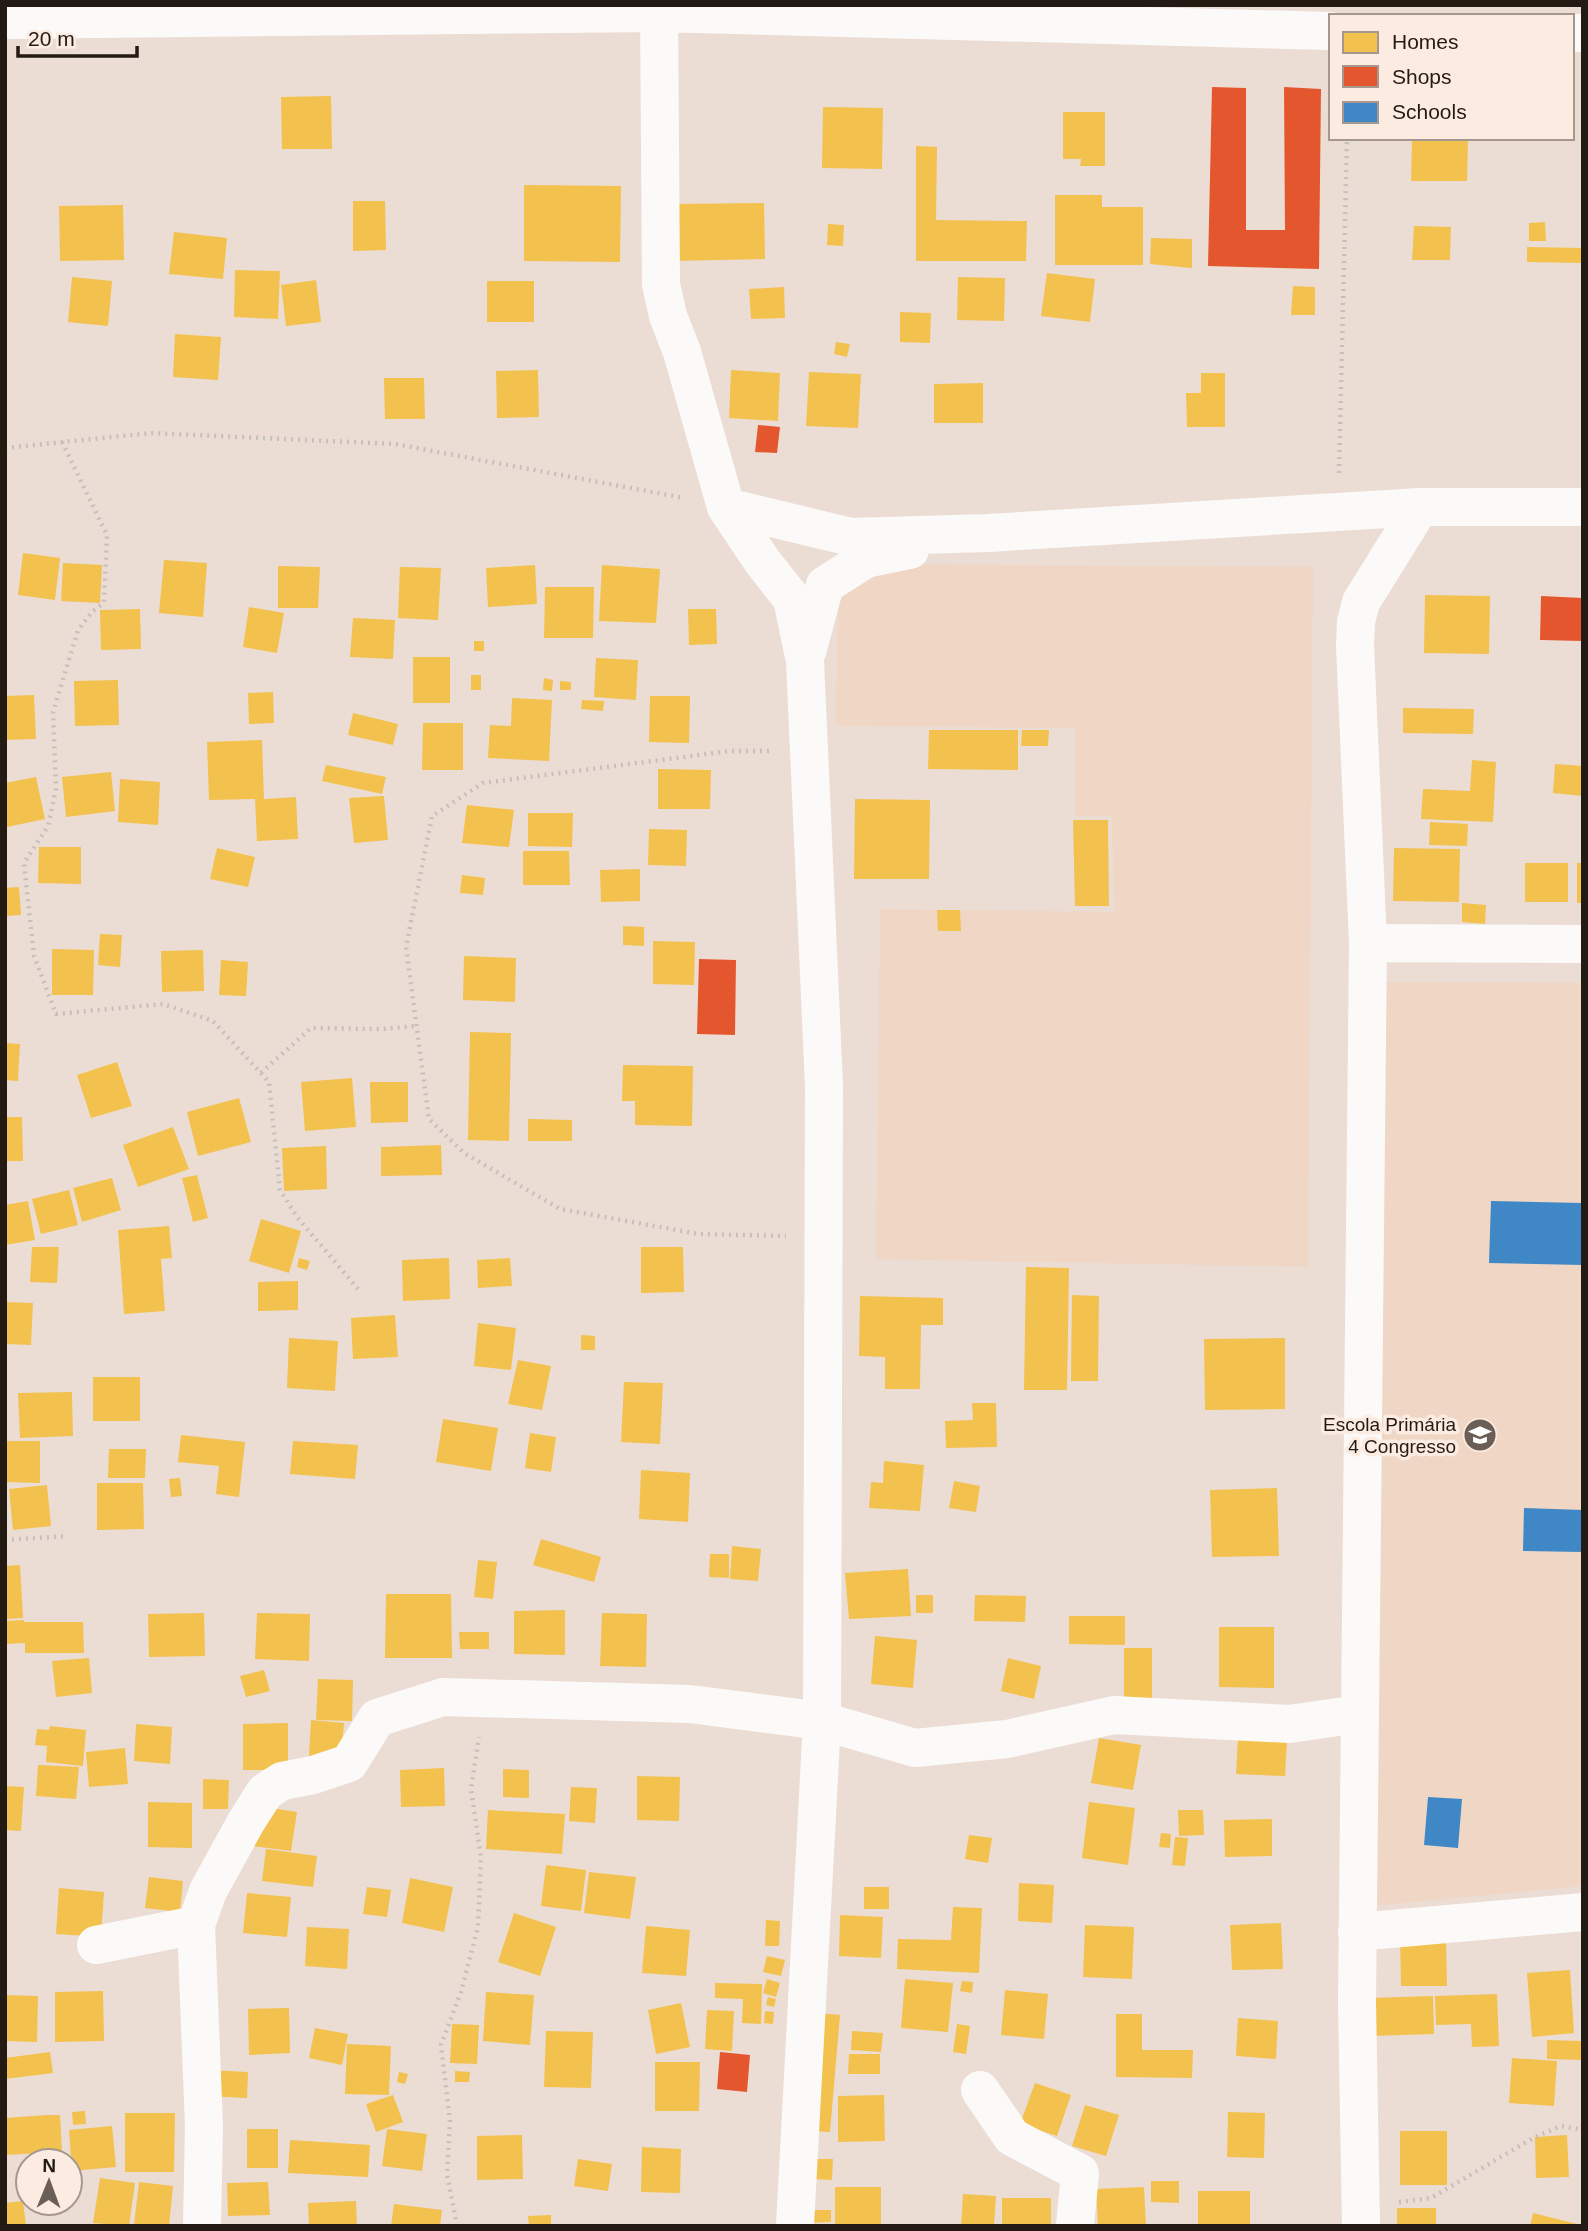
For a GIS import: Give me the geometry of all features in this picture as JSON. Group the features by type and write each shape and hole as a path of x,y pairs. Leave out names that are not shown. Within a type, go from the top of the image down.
{"street":[{"path":"659,9 661,284 668,316 682,352 726,508 792,599 805,661 824,1086 822,1721 795,2226"},
{"path":"5,20 659,9 1181,16 1329,32"},
{"path":"726,508 851,537 988,533 1420,507 1583,507"},
{"path":"1361,2216 1357,2090 1357,1932 1368,943 1355,645 1356,622 1361,602 1420,507"},
{"path":"805,661 825,585 866,559 988,533"},
{"path":"1368,943 1583,944"},
{"path":"202,2226 204,2126 196,1925 208,1891 265,1792 282,1781 313,1775 349,1763 377,1718 443,1697 690,1704 822,1721 915,1748 1007,1738 1114,1715 1289,1724 1359,1714"},
{"path":"1357,1932 1583,1912"},
{"path":"96,1945 196,1925"},
{"path":"980,2090 1012,2137 1080,2173 1075,2226"}],"path":[{"path":"1338,512 1347,140"},
{"path":"5,448 151,432 395,444 648,490 726,508"},
{"path":"62,442 107,535 104,602 78,630 53,712 56,789 48,825 24,863 34,956 56,1014 163,1004 213,1020 269,1082 280,1190 297,1217 358,1289"},
{"path":"809,751 730,751 483,783 432,816 406,947 429,1119 464,1153 560,1209 699,1234 824,1237"},
{"path":"261,1073 311,1028 382,1029 416,1026"},
{"path":"5,1540 67,1536"},
{"path":"457,2226 447,2174 450,2121 441,2045 461,1992 478,1927 481,1857 471,1789 485,1698"},
{"path":"1361,2216 1431,2198 1535,2137 1560,2126 1583,2130"}],"shaded area":[{"path":"873,564 1313,567 1308,1267 876,1259 880,909 1114,912 1112,816 1075,816 1075,728 836,726 838,601 850,580"},
{"name":"Escola Primária 4 Congresso","path":"1382,982 1583,983 1583,1886 1371,1906"}],"building: Homes":[{"path":"331,96 332,149 282,149 281,97"},
{"path":"823,107 883,108 882,169 822,168"},
{"path":"1063,112 1105,112 1105,166 1080,166 1081,159 1063,159"},
{"path":"1412,140 1468,140 1467,181 1411,181"},
{"path":"916,146 937,147 936,220 1027,221 1026,261 916,261"},
{"path":"524,185 621,186 620,262 524,261"},
{"path":"1055,195 1102,195 1102,207 1143,207 1143,265 1055,265"},
{"path":"353,201 385,201 386,250 353,251"},
{"path":"764,203 765,259 675,261 673,204"},
{"path":"123,205 124,260 60,261 59,206"},
{"path":"1545,222 1546,241 1529,241 1529,223"},
{"path":"828,224 844,225 843,246 827,245"},
{"path":"1414,226 1451,227 1450,260 1412,260"},
{"path":"174,232 227,238 223,279 169,274"},
{"path":"1151,238 1192,239 1192,268 1150,264"},
{"path":"1527,247 1583,248 1583,263 1527,262"},
{"path":"235,270 280,271 278,319 234,317"},
{"path":"1047,273 1095,279 1090,322 1041,316"},
{"path":"72,277 112,281 108,326 68,322"},
{"path":"958,277 1005,278 1004,321 957,320"},
{"path":"316,280 321,322 286,326 281,285"},
{"path":"487,281 534,281 534,322 487,322"},
{"path":"1293,286 1315,287 1315,315 1291,315"},
{"path":"784,287 785,318 751,319 749,289"},
{"path":"900,312 931,313 930,343 900,342"},
{"path":"175,334 221,337 218,380 173,377"},
{"path":"836,342 850,344 847,357 834,354"},
{"path":"538,370 539,417 497,418 496,371"},
{"path":"731,370 780,373 778,421 729,418"},
{"path":"809,372 861,374 858,428 806,426"},
{"path":"1201,373 1225,373 1225,427 1187,427 1186,393 1201,393"},
{"path":"384,378 424,378 425,419 385,419"},
{"path":"983,383 983,423 934,423 934,384"},
{"path":"23,553 60,558 55,600 18,595"},
{"path":"164,560 207,563 203,617 159,613"},
{"path":"63,563 102,565 100,603 61,601"},
{"path":"535,565 537,604 488,607 486,568"},
{"path":"602,565 660,569 656,623 599,621"},
{"path":"278,566 320,567 318,608 278,608"},
{"path":"400,567 441,568 438,620 398,618"},
{"path":"545,587 594,587 593,638 544,638"},
{"path":"1425,595 1490,596 1489,654 1424,653"},
{"path":"249,607 284,613 277,653 243,647"},
{"path":"140,609 141,649 101,650 100,610"},
{"path":"688,609 716,609 717,644 689,645"},
{"path":"353,618 395,620 393,659 350,657"},
{"path":"474,641 484,641 484,651 474,651"},
{"path":"413,657 450,657 450,703 413,703"},
{"path":"596,658 638,660 636,700 594,697"},
{"path":"471,675 481,675 481,690 471,690"},
{"path":"544,678 553,680 552,691 543,690"},
{"path":"118,680 119,725 75,726 74,681"},
{"path":"560,681 571,682 571,690 560,690"},
{"path":"273,692 274,723 249,724 248,693"},
{"path":"34,695 36,739 5,740 5,696"},
{"path":"650,696 690,696 689,743 649,742"},
{"path":"512,698 552,700 549,761 488,758 490,725 511,726"},
{"path":"582,700 604,701 603,711 581,709"},
{"path":"1403,708 1474,709 1473,734 1403,733"},
{"path":"353,713 398,724 393,745 348,735"},
{"path":"423,723 463,723 463,770 422,770"},
{"path":"929,730 1018,730 1018,770 928,769"},
{"path":"1022,730 1049,730 1048,746 1021,746"},
{"path":"262,740 264,799 296,797 298,839 257,841 255,799 209,800 207,742"},
{"path":"1472,760 1496,762 1493,822 1421,819 1423,789 1470,791"},
{"path":"1555,764 1583,766 1583,796 1553,793"},
{"path":"326,765 386,777 382,794 322,781"},
{"path":"658,769 711,770 710,809 658,809"},
{"path":"111,772 115,811 66,817 62,777"},
{"path":"36,777 45,819 7,827 5,783"},
{"path":"120,779 160,782 158,825 118,822"},
{"path":"384,796 388,840 354,843 349,798"},
{"path":"855,799 930,800 929,879 854,879"},
{"path":"467,805 514,810 509,847 462,843"},
{"path":"528,813 573,813 572,847 528,846"},
{"path":"1073,820 1108,820 1109,906 1075,906"},
{"path":"1430,822 1468,824 1467,846 1429,845"},
{"path":"649,829 687,830 686,866 648,865"},
{"path":"39,847 81,847 81,884 38,883"},
{"path":"217,848 255,857 248,887 210,879"},
{"path":"1394,848 1460,849 1459,902 1393,901"},
{"path":"523,851 569,851 570,885 523,885"},
{"path":"1525,863 1568,863 1568,902 1525,902"},
{"path":"1577,863 1583,863 1583,903 1577,903"},
{"path":"640,869 640,901 601,902 600,870"},
{"path":"462,875 485,878 483,895 460,893"},
{"path":"19,887 21,915 5,916 5,888"},
{"path":"1462,903 1486,905 1485,924 1462,922"},
{"path":"937,910 960,910 961,931 938,931"},
{"path":"623,926 644,927 644,946 623,945"},
{"path":"100,934 122,935 120,967 98,965"},
{"path":"653,941 695,942 694,985 653,984"},
{"path":"52,949 94,950 93,995 52,995"},
{"path":"203,950 204,991 162,992 161,951"},
{"path":"464,956 516,958 515,1002 463,1000"},
{"path":"221,960 248,962 246,996 219,995"},
{"path":"470,1032 511,1033 509,1141 468,1140"},
{"path":"5,1043 20,1044 18,1081 5,1080"},
{"path":"117,1062 132,1106 91,1118 77,1075"},
{"path":"623,1065 693,1066 692,1126 635,1125 635,1101 622,1101"},
{"path":"352,1078 356,1127 305,1131 301,1082"},
{"path":"370,1082 408,1082 408,1122 371,1123"},
{"path":"239,1098 251,1142 198,1156 187,1112"},
{"path":"5,1117 22,1117 23,1161 5,1161"},
{"path":"528,1119 572,1120 572,1141 528,1141"},
{"path":"173,1127 189,1169 138,1187 123,1145"},
{"path":"441,1145 442,1175 381,1176 381,1147"},
{"path":"326,1146 327,1189 284,1191 282,1148"},
{"path":"197,1175 208,1218 193,1222 182,1178"},
{"path":"112,1178 121,1210 82,1222 73,1188"},
{"path":"69,1190 78,1225 41,1234 32,1199"},
{"path":"28,1201 35,1240 5,1245 5,1205"},
{"path":"261,1219 301,1231 289,1273 249,1261"},
{"path":"169,1226 172,1258 161,1259 165,1311 124,1314 118,1230"},
{"path":"32,1247 59,1247 57,1283 30,1282"},
{"path":"641,1247 683,1247 684,1292 641,1293"},
{"path":"299,1258 310,1261 307,1270 297,1267"},
{"path":"449,1258 450,1299 403,1301 402,1260"},
{"path":"510,1258 512,1286 478,1288 477,1260"},
{"path":"1026,1267 1069,1268 1067,1390 1024,1390"},
{"path":"298,1281 298,1310 258,1311 258,1282"},
{"path":"1072,1295 1099,1296 1098,1381 1071,1381"},
{"path":"860,1296 943,1298 943,1325 921,1325 920,1389 885,1389 885,1357 859,1356"},
{"path":"5,1302 33,1303 31,1345 5,1344"},
{"path":"395,1315 398,1357 353,1359 351,1318"},
{"path":"478,1323 516,1328 511,1370 474,1366"},
{"path":"581,1335 595,1336 595,1350 581,1350"},
{"path":"289,1338 338,1341 335,1391 287,1388"},
{"path":"1285,1338 1285,1409 1205,1410 1204,1339"},
{"path":"518,1360 551,1366 542,1410 508,1404"},
{"path":"93,1377 140,1377 140,1421 93,1421"},
{"path":"624,1382 663,1383 660,1444 621,1442"},
{"path":"72,1392 73,1436 20,1438 18,1393"},
{"path":"972,1403 996,1403 997,1447 946,1448 945,1421 973,1420"},
{"path":"443,1419 498,1428 491,1471 436,1462"},
{"path":"530,1433 556,1437 551,1472 525,1468"},
{"path":"181,1435 245,1442 239,1497 216,1494 219,1466 178,1462"},
{"path":"5,1441 40,1441 40,1483 5,1482"},
{"path":"293,1441 358,1445 355,1479 290,1474"},
{"path":"109,1449 146,1449 145,1478 108,1478"},
{"path":"884,1461 924,1465 920,1511 869,1508 871,1482 883,1483"},
{"path":"641,1470 690,1473 688,1522 639,1519"},
{"path":"180,1478 182,1496 171,1497 169,1479"},
{"path":"954,1481 980,1486 976,1512 949,1508"},
{"path":"97,1483 143,1483 144,1529 97,1530"},
{"path":"47,1485 51,1526 13,1530 9,1489"},
{"path":"1277,1488 1279,1556 1212,1557 1210,1490"},
{"path":"541,1539 601,1557 594,1582 533,1565"},
{"path":"732,1546 761,1549 758,1581 730,1579"},
{"path":"710,1554 729,1554 729,1578 709,1577"},
{"path":"478,1560 497,1562 493,1599 474,1597"},
{"path":"20,1565 23,1618 5,1619 5,1566"},
{"path":"908,1569 911,1616 849,1619 845,1573"},
{"path":"386,1594 451,1594 452,1658 385,1658"},
{"path":"916,1595 933,1595 933,1613 916,1613"},
{"path":"975,1595 1026,1596 1025,1622 974,1621"},
{"path":"565,1610 565,1655 514,1654 514,1611"},
{"path":"204,1613 205,1656 149,1657 148,1614"},
{"path":"257,1613 310,1614 309,1661 255,1659"},
{"path":"602,1613 647,1614 646,1667 600,1666"},
{"path":"1069,1616 1125,1616 1125,1645 1069,1644"},
{"path":"5,1621 83,1622 84,1653 25,1653 25,1643 5,1644"},
{"path":"1219,1627 1274,1627 1274,1688 1219,1687"},
{"path":"459,1632 489,1632 489,1649 460,1649"},
{"path":"875,1636 917,1640 913,1688 871,1684"},
{"path":"1124,1648 1152,1648 1152,1700 1124,1700"},
{"path":"89,1658 92,1693 56,1697 52,1661"},
{"path":"1008,1658 1041,1666 1034,1699 1001,1691"},
{"path":"264,1670 270,1691 246,1697 240,1676"},
{"path":"318,1679 353,1680 352,1721 316,1720"},
{"path":"311,1720 344,1723 341,1759 309,1757"},
{"path":"288,1723 288,1770 243,1770 243,1724"},
{"path":"136,1724 172,1727 170,1764 134,1761"},
{"path":"50,1726 86,1730 83,1766 46,1762 47,1746 35,1745 37,1729 49,1730"},
{"path":"1099,1738 1141,1745 1133,1790 1091,1783"},
{"path":"1238,1739 1287,1741 1285,1776 1236,1774"},
{"path":"125,1748 128,1784 89,1787 86,1752"},
{"path":"38,1765 79,1767 76,1799 36,1796"},
{"path":"444,1768 445,1806 401,1807 400,1770"},
{"path":"503,1769 529,1770 529,1798 503,1797"},
{"path":"637,1776 680,1777 679,1821 637,1820"},
{"path":"203,1779 229,1780 228,1809 203,1809"},
{"path":"5,1786 24,1787 21,1831 5,1830"},
{"path":"571,1787 597,1788 595,1823 569,1821"},
{"path":"148,1802 192,1803 192,1848 148,1847"},
{"path":"1089,1802 1135,1808 1128,1865 1082,1858"},
{"path":"259,1806 297,1812 291,1851 253,1846"},
{"path":"488,1810 565,1814 562,1854 486,1849"},
{"path":"1178,1810 1203,1810 1204,1835 1179,1836"},
{"path":"1272,1819 1272,1856 1225,1857 1224,1820"},
{"path":"1161,1833 1171,1834 1170,1848 1159,1847"},
{"path":"969,1835 992,1838 988,1863 965,1859"},
{"path":"1175,1837 1188,1838 1185,1866 1172,1865"},
{"path":"266,1849 317,1856 313,1887 262,1881"},
{"path":"546,1865 586,1870 581,1911 541,1906"},
{"path":"589,1872 636,1877 630,1919 584,1913"},
{"path":"149,1877 183,1881 180,1912 145,1908"},
{"path":"410,1878 453,1887 444,1932 402,1923"},
{"path":"1019,1883 1054,1885 1052,1923 1018,1921"},
{"path":"367,1887 391,1890 387,1917 363,1914"},
{"path":"864,1887 889,1887 889,1909 864,1909"},
{"path":"59,1888 104,1892 101,1937 56,1934"},
{"path":"247,1893 291,1897 287,1937 243,1933"},
{"path":"953,1907 982,1908 979,1973 897,1969 898,1939 951,1940"},
{"path":"514,1913 556,1927 540,1976 498,1962"},
{"path":"840,1915 883,1917 881,1958 839,1956"},
{"path":"766,1920 780,1921 779,1946 765,1946"},
{"path":"1281,1923 1283,1969 1232,1970 1230,1925"},
{"path":"1085,1925 1134,1927 1132,1979 1083,1977"},
{"path":"646,1926 690,1930 686,1976 642,1973"},
{"path":"307,1927 349,1929 347,1969 305,1966"},
{"path":"1446,1940 1447,1986 1401,1986 1400,1941"},
{"path":"767,1956 785,1960 781,1976 763,1972"},
{"path":"1570,1970 1574,2033 1532,2037 1527,1973"},
{"path":"767,1979 780,1983 776,1997 763,1993"},
{"path":"905,1979 953,1983 948,2032 901,2028"},
{"path":"962,1981 973,1982 972,1993 960,1991"},
{"path":"715,1983 762,1984 761,2024 742,2023 743,1999 715,1998"},
{"path":"1005,1990 1048,1994 1044,2039 1001,2035"},
{"path":"103,1991 104,2041 55,2042 55,1992"},
{"path":"486,1992 534,1995 530,2045 483,2041"},
{"path":"1497,1994 1499,2046 1472,2047 1471,2024 1436,2025 1435,1996"},
{"path":"5,1995 38,1996 37,2042 5,2041"},
{"path":"1433,1996 1434,2034 1370,2036 1370,1998"},
{"path":"768,1997 776,1999 774,2007 766,2005"},
{"path":"681,2003 690,2047 656,2054 648,2010"},
{"path":"289,2008 290,2053 249,2055 248,2009"},
{"path":"707,2010 734,2011 732,2051 705,2049"},
{"path":"765,2011 774,2012 773,2024 764,2023"},
{"path":"818,2013 840,2015 830,2132 809,2131"},
{"path":"1116,2014 1142,2014 1142,2050 1193,2050 1192,2078 1116,2077"},
{"path":"1238,2018 1278,2021 1276,2059 1236,2056"},
{"path":"452,2024 479,2025 477,2064 450,2063"},
{"path":"957,2024 970,2026 966,2054 953,2052"},
{"path":"315,2028 348,2034 342,2065 309,2058"},
{"path":"546,2031 593,2032 591,2088 544,2087"},
{"path":"852,2031 883,2033 881,2052 851,2050"},
{"path":"1547,2040 1583,2041 1583,2060 1547,2059"},
{"path":"347,2044 391,2046 389,2095 345,2094"},
{"path":"50,2052 53,2073 5,2079 5,2058"},
{"path":"849,2054 880,2054 880,2074 848,2074"},
{"path":"1512,2058 1557,2061 1554,2106 1509,2103"},
{"path":"655,2062 700,2062 699,2111 655,2111"},
{"path":"207,2070 248,2072 247,2098 206,2096"},
{"path":"455,2071 470,2072 469,2082 455,2082"},
{"path":"399,2072 408,2074 405,2084 397,2082"},
{"path":"1035,2083 1071,2095 1057,2136 1020,2124"},
{"path":"393,2095 403,2122 376,2132 366,2104"},
{"path":"884,2095 885,2141 838,2142 838,2096"},
{"path":"1085,2105 1119,2115 1106,2156 1072,2146"},
{"path":"85,2111 86,2124 73,2125 72,2112"},
{"path":"1228,2112 1265,2113 1264,2158 1227,2157"},
{"path":"125,2113 175,2113 174,2172 125,2172"},
{"path":"60,2115 62,2147 14,2147 14,2155 5,2155 5,2118"},
{"path":"112,2126 116,2167 84,2170 84,2147 70,2147 69,2130"},
{"path":"247,2129 278,2129 278,2168 247,2168"},
{"path":"387,2129 427,2134 422,2171 382,2166"},
{"path":"1400,2131 1447,2131 1447,2185 1400,2185"},
{"path":"522,2135 523,2179 477,2180 477,2136"},
{"path":"1567,2135 1569,2177 1536,2178 1535,2137"},
{"path":"290,2140 370,2145 368,2177 288,2173"},
{"path":"642,2147 681,2149 680,2193 641,2192"},
{"path":"578,2159 612,2164 608,2191 574,2186"},
{"path":"812,2159 833,2159 832,2180 812,2179"},
{"path":"100,2178 135,2183 129,2226 93,2223"},
{"path":"1151,2181 1179,2181 1179,2203 1151,2202"},
{"path":"139,2182 173,2186 169,2226 134,2225"},
{"path":"268,2182 270,2215 228,2216 227,2183"},
{"path":"835,2187 881,2187 881,2226 835,2226"},
{"path":"1144,2187 1146,2226 1098,2226 1096,2189"},
{"path":"1198,2191 1250,2191 1250,2226 1198,2226"},
{"path":"963,2194 996,2196 994,2226 961,2226"},
{"path":"1002,2198 1051,2198 1051,2226 1002,2226"},
{"path":"356,2201 357,2226 309,2226 308,2203"},
{"path":"14,2202 14,2217 25,2217 26,2226 5,2226 5,2203"},
{"path":"394,2204 442,2210 440,2226 391,2226"},
{"path":"1397,2208 1436,2208 1436,2226 1397,2226"},
{"path":"809,2210 831,2210 831,2222 810,2223"},
{"path":"1533,2213 1581,2225 1581,2226 1530,2226"},
{"path":"551,2215 551,2226 529,2226 528,2216"}],"building: Shops":[{"path":"1212,87 1246,88 1246,230 1285,230 1284,87 1321,89 1319,269 1208,266"},
{"path":"758,425 780,427 777,453 755,452"},
{"path":"1541,596 1583,598 1583,641 1540,640"},
{"path":"699,959 736,960 735,1035 697,1034"},
{"path":"720,2052 750,2055 747,2092 717,2089"}],"building: Schools":[{"path":"1491,1201 1583,1203 1583,1265 1489,1263"},
{"path":"1524,1508 1583,1510 1583,1552 1523,1551"},
{"path":"1428,1797 1462,1799 1458,1848 1424,1845"}],"place":[{"name":"Escola Primária 4 Congresso","path":"1480,1435"}]}
